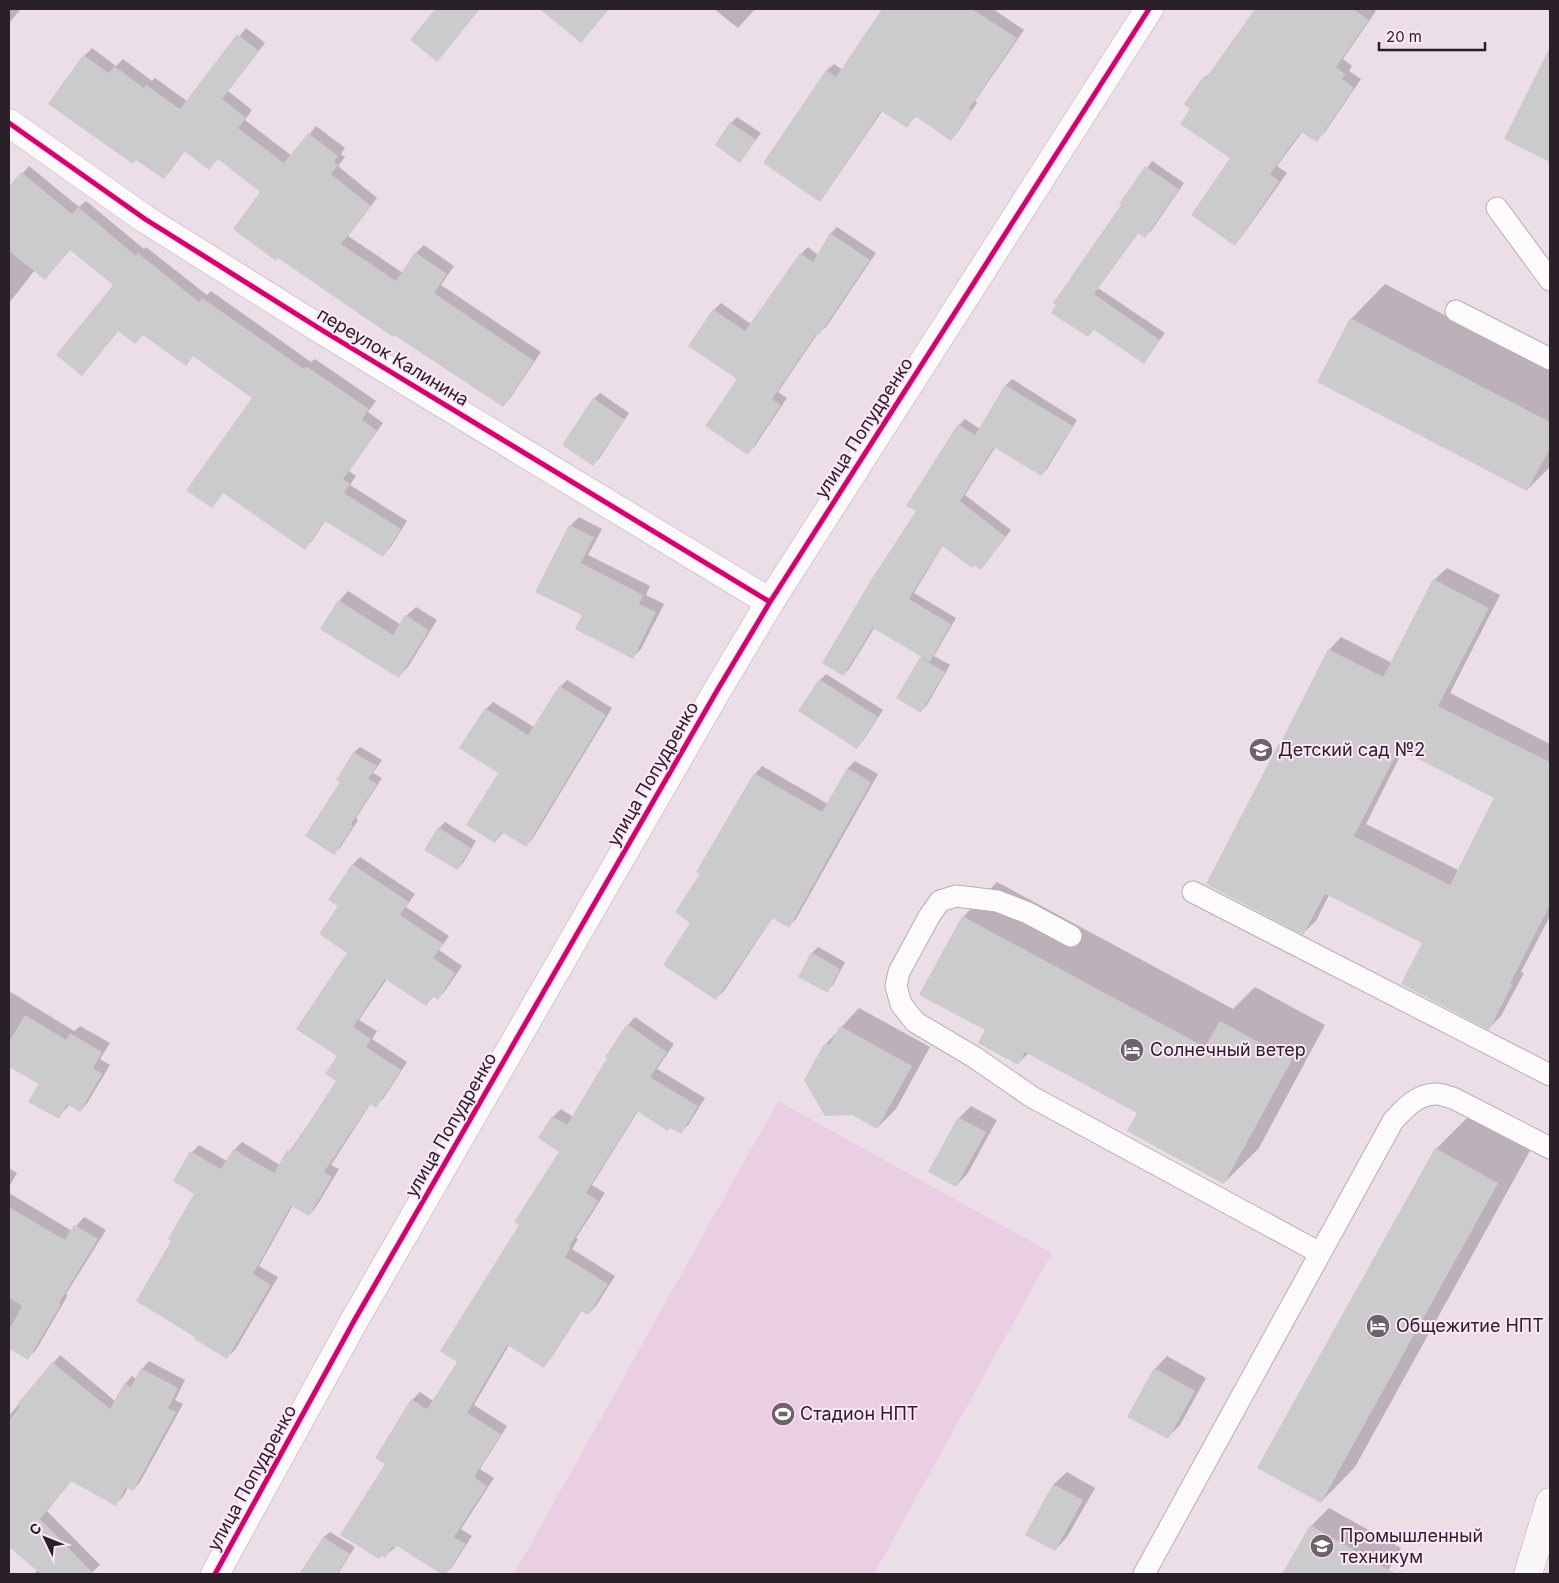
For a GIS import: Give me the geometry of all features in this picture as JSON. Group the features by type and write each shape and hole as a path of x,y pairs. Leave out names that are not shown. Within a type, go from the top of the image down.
{"main road":[{"path":"1528,1574 1550,1502"}],"street":[{"name":"улица Попудренко","path":"215,1574 354,1321 663,783 770,602 1149,9"},
{"name":"переулок Калинина","path":"9,123 145,220 324,332 770,602"}],"lane":[{"path":"1497,208 1550,280"},
{"path":"1456,311 1550,359"},
{"path":"1192,892 1550,1075"},
{"path":"1071,936 1028,913 997,901 956,896 940,902 930,915 899,972 896,986 901,1004 915,1022 974,1057 1032,1097 1320,1253"},
{"path":"1144,1574 1393,1121 1405,1107 1420,1097 1436,1094 1453,1098 1550,1148"}],"shaded area":[{"name":"Стадион НПТ","path":"778,1101 1052,1253 874,1574 514,1574"}],"building":[{"path":"435,9 480,9 437,62 410,40"},
{"path":"540,9 609,9 581,43"},
{"path":"882,9 972,9 1017,38 969,109 972,110 951,141 915,116 907,128 881,111 820,202 763,163 826,70 836,77"},
{"path":"1255,9 1353,9 1369,20 1336,67 1345,74 1342,79 1354,88 1317,142 1301,132 1270,174 1279,181 1235,246 1191,215 1230,158 1180,124 1190,109 1184,104 1204,76 1206,78"},
{"path":"237,34 259,51 222,99 246,118 238,128 284,163 308,133 338,156 334,162 338,165 331,174 371,206 341,244 396,281 415,252 447,274 434,293 534,361 503,407 394,335 393,337 278,258 276,261 233,229 260,192 218,159 209,170 184,151 164,179 136,160 133,164 48,104 83,55 109,73 114,66 144,88 146,85 180,109"},
{"path":"1550,47 1550,162 1504,139"},
{"path":"730,122 756,140 740,163 715,145"},
{"path":"1145,166 1179,189 1145,238 1138,233 1094,294 1160,340 1144,364 1094,330 1088,337 1051,313 1056,305 1053,303 1121,205 1119,204"},
{"path":"21,172 72,214 78,207 136,256 138,253 199,302 202,298 304,369 306,366 369,409 362,420 377,431 343,479 350,484 344,493 401,529 383,557 325,521 305,550 223,493 212,508 187,491 252,398 193,356 186,366 143,335 135,344 118,331 82,376 56,355 113,285 70,250 45,280 9,251 9,187"},
{"path":"830,233 870,260 819,335 816,334 772,399 781,405 748,455 705,426 737,379 688,346 713,309 745,331 800,253 813,262"},
{"path":"1350,318 1550,422 1550,448 1527,491 1317,382"},
{"path":"1005,385 1073,426 1041,476 994,447 960,501 1006,537 981,570 974,565 972,568 942,546 909,599 951,624 930,662 873,628 843,676 822,663 871,580 916,511 906,506 958,424 975,435"},
{"path":"593,398 625,420 593,466 562,445"},
{"path":"569,525 594,537 581,563 643,595 639,604 656,612 633,659 575,629 582,615 535,592"},
{"path":"1433,579 1489,608 1438,706 1550,762 1550,905 1489,1030 1401,984 1422,943 1325,894 1303,935 1206,884 1328,649 1383,677","holes":["1399,749 1494,798 1450,885 1354,836"]},
{"path":"338,600 393,635 405,615 429,630 399,678 320,629"},
{"path":"920,657 945,672 921,713 896,698"},
{"path":"819,679 878,717 857,749 798,711"},
{"path":"559,686 606,715 526,847 502,832 495,843 466,825 498,773 459,748 485,708 528,735"},
{"path":"353,752 377,766 368,779 377,784 351,824 353,826 334,855 305,836 340,782 336,780"},
{"path":"847,768 871,782 789,928 772,918 716,1000 663,965 690,923 675,912 700,874 696,872 754,773 822,812"},
{"path":"438,827 471,848 457,870 424,850"},
{"path":"352,864 409,902 400,915 443,944 433,958 455,973 438,1000 433,996 426,1006 385,979 353,1027 371,1039 366,1047 401,1070 376,1108 370,1104 324,1172 332,1177 309,1216 291,1206 253,1274 271,1285 227,1359 136,1301 171,1241 168,1239 194,1194 173,1181 190,1151 221,1169 233,1149 274,1173 287,1150 290,1152 336,1081 325,1074 337,1056 296,1029 347,953 319,934 338,906 328,900"},
{"name":"Солнечный ветер","path":"962,916 1205,1047 1220,1021 1292,1060 1224,1184 1127,1131 1137,1113 1025,1052 1018,1065 978,1043 985,1030 919,995"},
{"path":"811,952 840,969 828,993 798,977"},
{"path":"25,1015 66,1040 70,1033 102,1052 93,1068 102,1074 80,1112 67,1104 59,1119 28,1102 39,1084 9,1067 9,1042"},
{"path":"627,1024 667,1052 650,1077 698,1106 681,1134 670,1128 668,1131 637,1111 586,1193 598,1201 569,1246 571,1247 565,1257 608,1284 588,1315 581,1311 544,1368 507,1345 467,1413 501,1434 474,1477 487,1486 454,1537 466,1544 446,1574 441,1574 397,1546 395,1549 392,1547 385,1558 382,1556 379,1559 340,1535 385,1464 375,1458 411,1399 427,1409 457,1362 440,1351 519,1225 514,1222 559,1152 538,1138 552,1116 567,1125 607,1058 605,1057"},
{"path":"840,1026 912,1066 877,1129 852,1115 825,1116 804,1080 824,1044 830,1044"},
{"path":"958,1117 986,1132 956,1187 928,1172"},
{"name":"Общежитие НПТ","path":"1435,1148 1498,1183 1321,1503 1257,1468"},
{"path":"9,1207 65,1240 74,1225 98,1239 59,1303 61,1304 28,1360 9,1349 9,1330 22,1306 9,1298"},
{"path":"52,1362 110,1409 124,1383 131,1387 141,1368 178,1388 168,1408 176,1412 133,1491 126,1487 116,1506 71,1481 40,1519 94,1574 41,1574 9,1547 9,1421 20,1406 18,1403"},
{"path":"1154,1368 1195,1391 1168,1439 1127,1417"},
{"path":"1053,1484 1083,1500 1055,1551 1025,1535"},
{"name":"Промышленный техникум","path":"1310,1525 1396,1574 1282,1574"},
{"path":"323,1537 350,1554 337,1574 299,1574"}],"cycle path":[{"path":"215,1574 354,1321 718,689 770,602 1149,9"},
{"path":"9,123 145,219 325,332 770,602"}],"place":[{"name":"Детский сад №2","path":"1261,750"},
{"name":"Солнечный ветер","path":"1132,1050"},
{"name":"Общежитие НПТ","path":"1378,1326"},
{"name":"Стадион НПТ","path":"783,1414"},
{"name":"Промышленный техникум","path":"1322,1546"}]}
